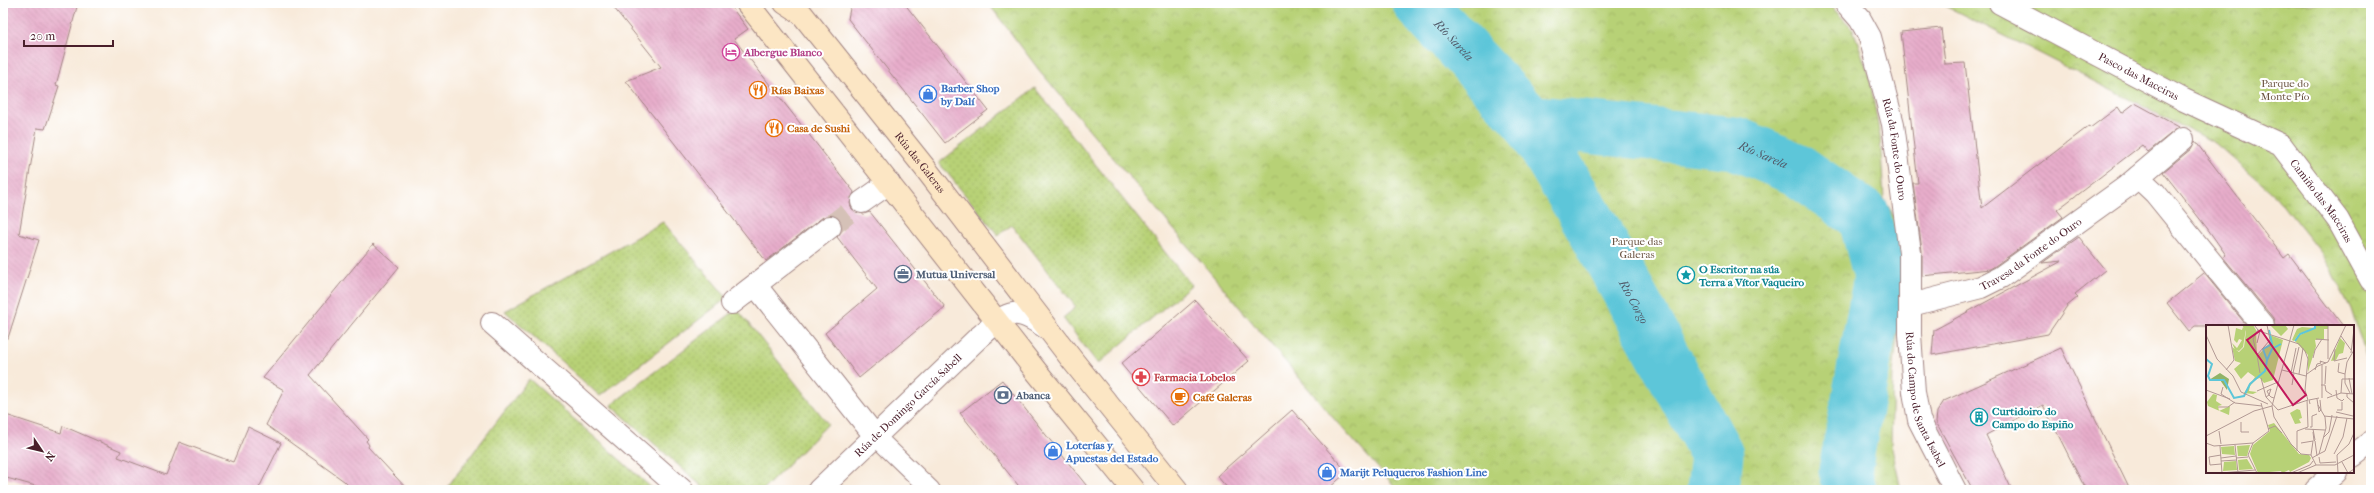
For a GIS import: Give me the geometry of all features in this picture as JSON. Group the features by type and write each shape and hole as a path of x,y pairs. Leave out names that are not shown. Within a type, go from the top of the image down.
{"main road":[{"path":"747,3 997,322 1133,490"},
{"path":"767,3 774,8 783,9 795,6"},
{"name":"Rúa das Galeras","path":"795,6 1177,490"}],"street":[{"name":"Rúa da Fonte do Ouro","path":"1846,3 1860,19 1870,37 1893,124 1910,253 1911,305"},
{"name":"Paseo das Maceiras","path":"2000,3 2184,100 2281,145"},
{"name":"Travesa da Fonte do Ouro","path":"1911,305 1981,287 2001,277 2138,177 2183,139"},
{"name":"Camiño das Maceiras","path":"2281,145 2338,220 2371,280"},
{"path":"2138,177 2155,193 2262,325"},
{"path":"862,202 889,183"},
{"path":"732,302 756,286 830,227"},
{"path":"756,286 875,436"},
{"name":"Rúa do Campo de Santa Isabel","path":"1911,305 1910,334 1914,392 1919,420 1955,490"},
{"name":"Rúa das Galeras","path":"997,322 1008,314 1022,314 1049,329"},
{"name":"Rúa de Domingo García-Sabell","path":"819,490 997,322"},
{"path":"492,323 682,490"},
{"path":"2316,490 2335,473"}],"lane":[{"path":"875,436 931,490"}],"green space":[{"name":"Parque das Galeras","path":"988,3 1828,3 1853,29 1869,75 1880,136 1884,199 1895,218 1902,295 1893,373 1891,444 1901,490 1398,490 1334,419 1039,70"},
{"name":"Parque do Monte Pío","path":"1940,3 2371,3 2371,373 2351,309 2323,255 2276,196 2215,143"},
{"path":"1035,88 1191,285 1098,364 1063,318 1076,307 1012,225 998,235 939,163"},
{"path":"663,222 727,298 600,396 505,311"},
{"path":"737,309 828,424 763,490 706,490 611,405"},
{"path":"529,379 654,490 445,490"}],"building":[{"path":"3,3 78,3 56,85 59,86 49,117 45,129 37,128 19,234 39,240 8,338 3,337"},
{"path":"610,3 728,3 748,29 734,39 854,192 850,203 852,209 863,214 870,212 945,307 859,378 825,333 877,289 837,237 842,231 840,220 834,215 823,217 766,261 626,81 661,67"},
{"path":"851,3 904,3 988,110 945,143 848,19"},
{"path":"1941,28 1945,64 1965,63 1982,208 2089,126 2090,128 2118,107 2122,113 2135,103 2179,127 2148,152 2142,145 2057,210 2063,217 1990,269 1922,276 1922,251 1913,183 1918,183 1901,32"},
{"path":"2195,141 2284,258 2289,254 2342,325 2275,325 2273,318 2223,257 2226,255 2207,228 2163,172 2191,149"},
{"path":"2079,237 2105,270 2075,294 2078,297 2067,306 2048,334 1932,355 1934,330 2062,261 2042,263"},
{"path":"373,244 399,267 310,375 368,439 366,441 369,445 368,447 408,490 353,490 344,481 266,425 284,390 263,378"},
{"path":"2204,273 2246,325 2195,326 2189,331 2167,303"},
{"path":"1195,300 1249,361 1173,426 1121,364"},
{"name":"Curtidoiro do Campo do Espiño","path":"2061,348 2130,490 2086,490 2043,405 1986,435 2012,490 1973,490 1936,422 1937,412 1944,401"},
{"path":"1002,380 1090,490 1022,490 960,413"},
{"path":"1292,410 1347,472 1327,490 1229,490 1217,476"},
{"path":"3,414 61,433 63,426 121,451 118,457 166,475 179,442 233,462 248,427 281,443 258,490 50,490 3,477"}],"waterway":[{"name":"Río Sarela","path":"1419,3 1529,121 1735,143 1796,169 1864,216 1880,277 1845,470 1850,490"},
{"name":"Río Corgo","path":"1529,121 1595,231 1717,454 1713,490"}],"tunnel":[{"path":"830,227 862,202"}],"place":[{"name":"Albergue Blanco","path":"731,52"},
{"name":"Rías Baixas","path":"758,90"},
{"name":"Barber Shop by Dalí","path":"928,94"},
{"name":"Casa de Sushi","path":"774,128"},
{"name":"Mutua Universal","path":"903,274"},
{"name":"O Escritor na súa Terra a Vítor Vaqueiro","path":"1686,275"},
{"name":"Farmacia Lobelos","path":"1141,377"},
{"name":"Abanca","path":"1003,395"},
{"name":"Café Galeras","path":"1180,397"},
{"name":"Curtidoiro do Campo do Espiño","path":"1979,417"},
{"name":"Loterías y Apuestas del Estado","path":"1053,451"},
{"name":"Marijt Peluqueros Fashion Line","path":"1327,472"}]}
